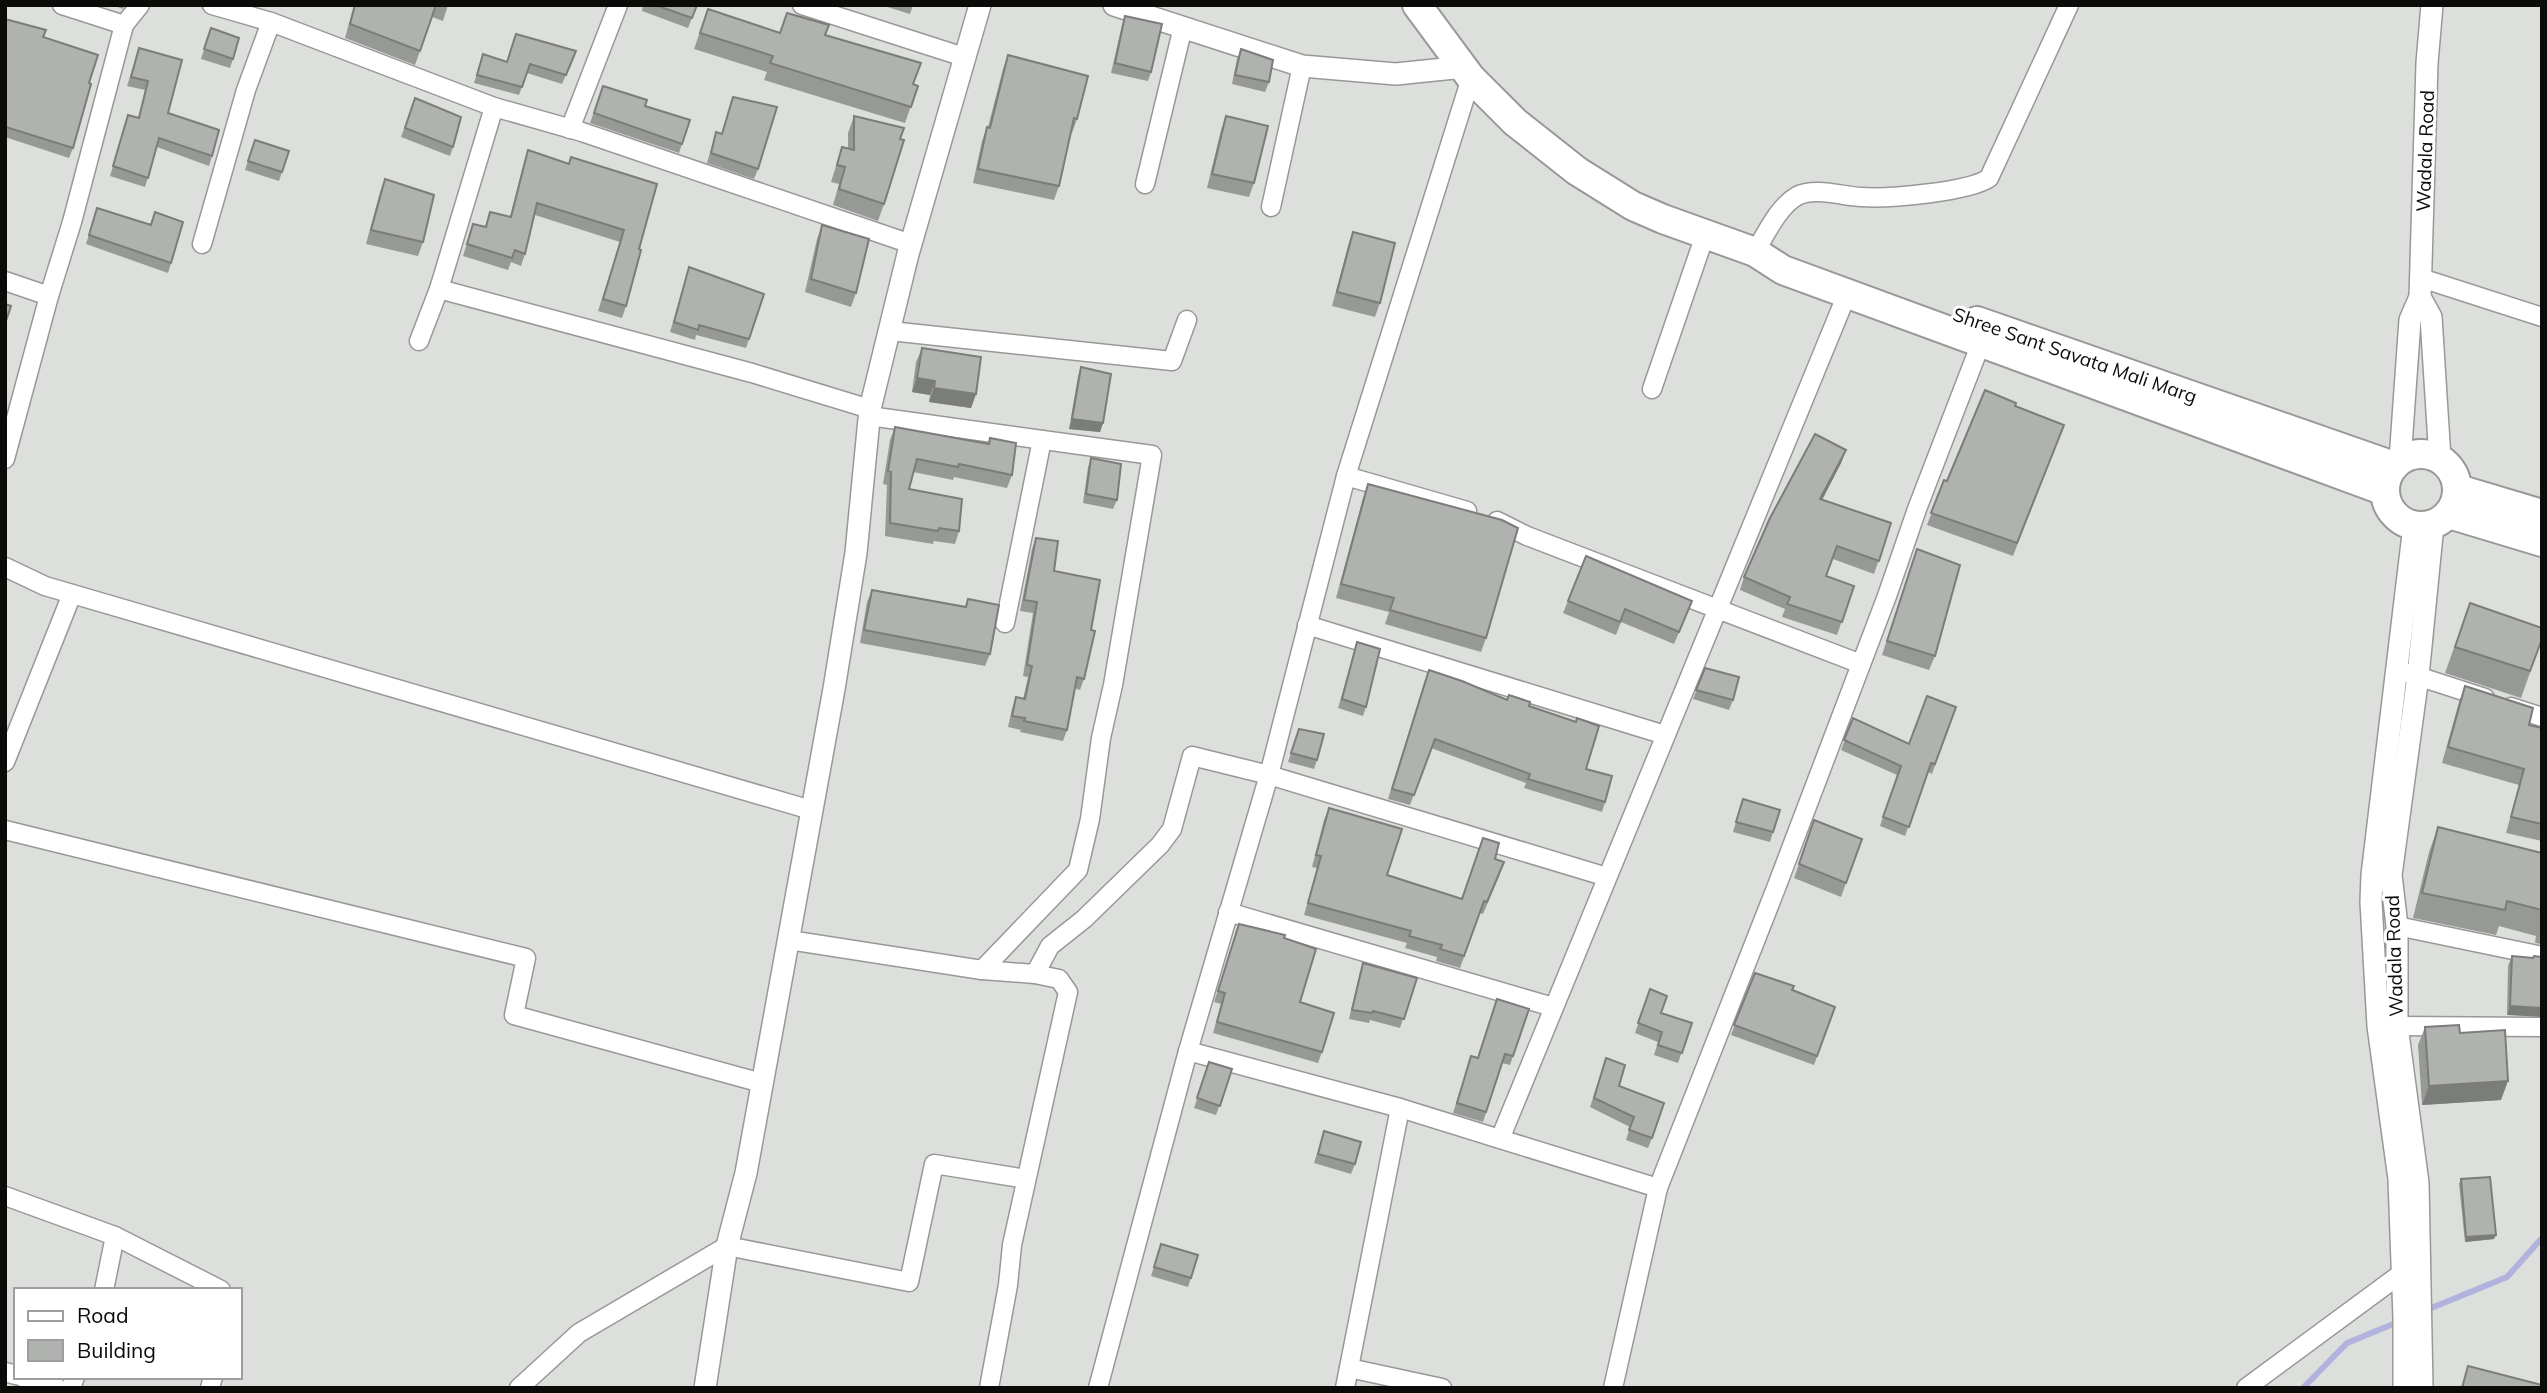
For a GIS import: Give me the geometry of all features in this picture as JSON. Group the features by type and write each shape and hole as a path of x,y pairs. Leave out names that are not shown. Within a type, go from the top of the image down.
{"main road":[{"name":"Shree Sant Savata Mali Marg","path":"1418,5 1467,72 1516,122 1596,184 1633,206 1755,252 1788,255 1985,334"},
{"name":"Shree Sant Savata Mali Marg","path":"1755,252 1783,270 1847,294 1985,334 2393,472 2417,454 2440,459"},
{"path":"2438,513 2455,477 2440,459"},
{"path":"2393,472 2387,503 2393,513 2403,521 2438,513 2542,514"},
{"path":"2438,513 2542,542"}],"street":[{"path":"62,5 124,25"},
{"path":"5,459 124,25 140,5"},
{"path":"212,5 271,22 494,107 570,129 911,244"},
{"path":"570,129 618,5"},
{"path":"802,5 964,57"},
{"path":"705,1388 727,1247 746,1173 856,554 870,412 911,244 980,5"},
{"path":"1098,1388 1188,1051 1269,775 1346,475 1467,72 1395,74 1302,66 1114,5"},
{"path":"1755,252 1780,211 1797,196 1818,192 1864,197 1907,195 1975,185 1989,178 2069,5"},
{"name":"Wadala Road","path":"2393,472 2410,320 2420,288 2427,64 2432,5"},
{"path":"202,244 246,90 271,22"},
{"path":"1145,184 1183,27"},
{"path":"1272,207 1302,66"},
{"path":"419,341 439,289 494,107"},
{"path":"1652,389 1705,235"},
{"path":"5,281 49,296"},
{"path":"2420,288 2542,317"},
{"name":"Wadala Road","path":"2420,288 2431,317 2440,459"},
{"path":"439,289 752,373 870,412 1152,455 1114,685 1101,738 1090,818 1078,870 982,970"},
{"path":"1500,1139 1847,294"},
{"path":"890,331 1172,361 1187,320"},
{"path":"1613,1388 1658,1188 1861,664 1921,497 1985,334"},
{"path":"1005,623 1042,440"},
{"path":"1346,475 1493,519 1527,536 1861,664"},
{"name":"Wadala Road","path":"2422,1388 2402,1273 2399,1179 2378,1026 2371,902 2372,876 2438,513"},
{"path":"5,568 45,586 811,810"},
{"path":"5,762 72,594"},
{"path":"1307,625 1665,735"},
{"path":"2408,673 2542,717"},
{"name":"Wadala Road","path":"2404,1388 2413,1342 2418,1183 2397,1026 2396,926 2391,875 2408,673"},
{"path":"1035,974 1051,946 1084,919 1167,837 1172,829 1192,756 1269,775 1606,877"},
{"path":"5,830 526,958 514,1015 762,1083"},
{"path":"1228,912 1553,1007"},
{"path":"2396,926 2542,956"},
{"path":"789,940 982,970 1035,974 1059,979 1068,992 1012,1245 1008,1285 989,1388"},
{"path":"2397,1026 2542,1027"},
{"path":"1188,1051 1400,1108 1658,1188"},
{"path":"1345,1388 1400,1108"},
{"path":"519,1388 579,1333 727,1247 909,1282 934,1164 1026,1179"},
{"path":"5,1196 115,1236 217,1288"},
{"path":"104,1288 115,1236"},
{"path":"2246,1388 2402,1273"},
{"path":"1349,1368 1443,1388"},
{"path":"29,1379 58,1388"}],"building":[{"path":"355,5 436,5 420,51 350,24"},
{"path":"655,5 697,5 692,18"},
{"path":"708,9 780,33 787,13 829,25 825,35 921,63 913,84 918,86 911,107 770,63 773,56 700,33"},
{"path":"1125,16 1162,24 1151,72 1115,63"},
{"path":"5,19 46,30 43,37 98,55 73,148 6,127 5,131"},
{"path":"211,28 239,38 233,59 204,49"},
{"path":"516,34 576,51 566,75 530,64 522,87 477,75 483,54 507,62"},
{"path":"139,48 182,60 168,113 219,130 212,156 159,138 148,178 113,166 128,115 139,118 148,81 131,77"},
{"path":"1241,49 1273,60 1269,82 1235,75"},
{"path":"1008,55 1088,76 1077,119 1074,118 1059,186 978,169"},
{"path":"603,86 647,100 645,106 690,120 682,144 594,113"},
{"path":"733,97 777,107 758,169 711,153 716,132 722,134"},
{"path":"415,98 461,117 453,147 405,128"},
{"path":"854,116 904,128 900,139 904,140 884,204 839,189 845,167 837,165 842,147 854,150"},
{"path":"1226,116 1268,126 1254,183 1212,174"},
{"path":"255,140 289,151 282,172 248,161"},
{"path":"528,150 569,164 571,157 657,184 626,306 603,299 624,230 537,203 525,254 515,250 512,258 467,244 473,224 486,227 490,212 511,217"},
{"path":"385,179 434,195 423,242 371,230"},
{"path":"97,208 151,225 155,212 183,222 171,263 89,235"},
{"path":"822,225 869,239 856,293 811,279"},
{"path":"1353,232 1395,243 1380,303 1337,292"},
{"path":"689,267 764,294 749,339 699,325 698,330 674,322"},
{"path":"5,304 11,306 5,324"},
{"path":"922,348 981,357 976,394 934,388 935,381 917,378"},
{"path":"1081,367 1111,374 1103,423 1072,419"},
{"path":"1985,390 2016,403 2015,406 2064,425 2017,543 1931,513"},
{"path":"895,427 989,444 990,438 1016,443 1012,475 917,459 909,489 962,499 959,531 939,528 938,531 890,523 891,472 888,471"},
{"path":"1815,434 1846,450 1820,499 1891,523 1879,561 1837,546 1826,576 1854,586 1842,622 1787,604 1790,597 1744,577 1770,518"},
{"path":"1091,458 1121,464 1117,500 1086,494"},
{"path":"1368,484 1502,520 1518,528 1486,638 1390,610 1394,598 1341,584"},
{"path":"1036,538 1058,541 1054,571 1100,580 1091,630 1095,631 1084,679 1077,677 1067,730 1012,716 1016,697 1025,699 1032,666 1027,665 1037,602 1024,600"},
{"path":"1917,549 1960,565 1935,656 1887,641"},
{"path":"1586,556 1692,601 1679,632 1625,609 1620,622 1568,601"},
{"path":"872,590 966,607 968,599 999,605 990,654 864,630"},
{"path":"2470,603 2542,628 2542,639 2530,671 2455,647"},
{"path":"1357,642 1380,649 1366,707 1342,699"},
{"path":"1705,668 1739,677 1733,700 1696,690"},
{"path":"1429,670 1507,700 1509,695 1530,702 1529,706 1576,722 1577,718 1599,726 1586,769 1612,776 1605,802 1528,779 1530,774 1435,739 1414,795 1392,789"},
{"path":"2465,686 2533,708 2529,725 2542,728 2542,824 2511,817 2524,769 2448,747"},
{"path":"1927,696 1956,707 1935,764 1931,763 1909,827 1883,817 1901,766 1844,740 1853,718 1909,744"},
{"path":"1299,729 1324,734 1317,760 1291,753"},
{"path":"1743,799 1780,810 1773,832 1736,822"},
{"path":"1329,808 1402,829 1387,875 1462,899 1483,838 1499,843 1495,859 1504,862 1487,902 1484,901 1464,956 1440,949 1442,945 1409,936 1411,931 1308,903 1321,856 1316,855"},
{"path":"1814,820 1862,839 1846,883 1799,864"},
{"path":"2438,827 2542,853 2542,910 2507,901 2505,910 2422,893"},
{"path":"1239,924 1285,935 1284,938 1316,949 1300,1002 1334,1013 1322,1052 1217,1022 1225,993 1218,991"},
{"path":"2512,956 2542,957 2542,1008 2510,1006"},
{"path":"1363,963 1417,978 1404,1019 1373,1011 1352,1010"},
{"path":"1755,973 1794,986 1792,990 1835,1007 1817,1056 1734,1025"},
{"path":"1650,989 1667,996 1661,1013 1692,1023 1682,1053 1658,1045 1662,1032 1638,1023"},
{"path":"1497,999 1529,1009 1513,1056 1505,1054 1486,1112 1457,1103 1471,1056 1478,1058"},
{"path":"2459,1025 2460,1033 2505,1030 2508,1081 2429,1086 2425,1027"},
{"path":"1606,1058 1625,1065 1619,1086 1664,1103 1652,1138 1629,1130 1634,1117 1594,1098"},
{"path":"1209,1062 1232,1069 1220,1106 1197,1098"},
{"path":"1324,1131 1361,1142 1355,1164 1318,1154"},
{"path":"2490,1177 2496,1235 2466,1237 2461,1179"},
{"path":"1161,1244 1198,1255 1191,1278 1154,1267"},
{"path":"2468,1366 2542,1385 2542,1388 2462,1388"}],"waterway":[{"path":"2424,1311 2507,1277 2542,1238"},
{"path":"2303,1388 2347,1343 2398,1322"}]}
